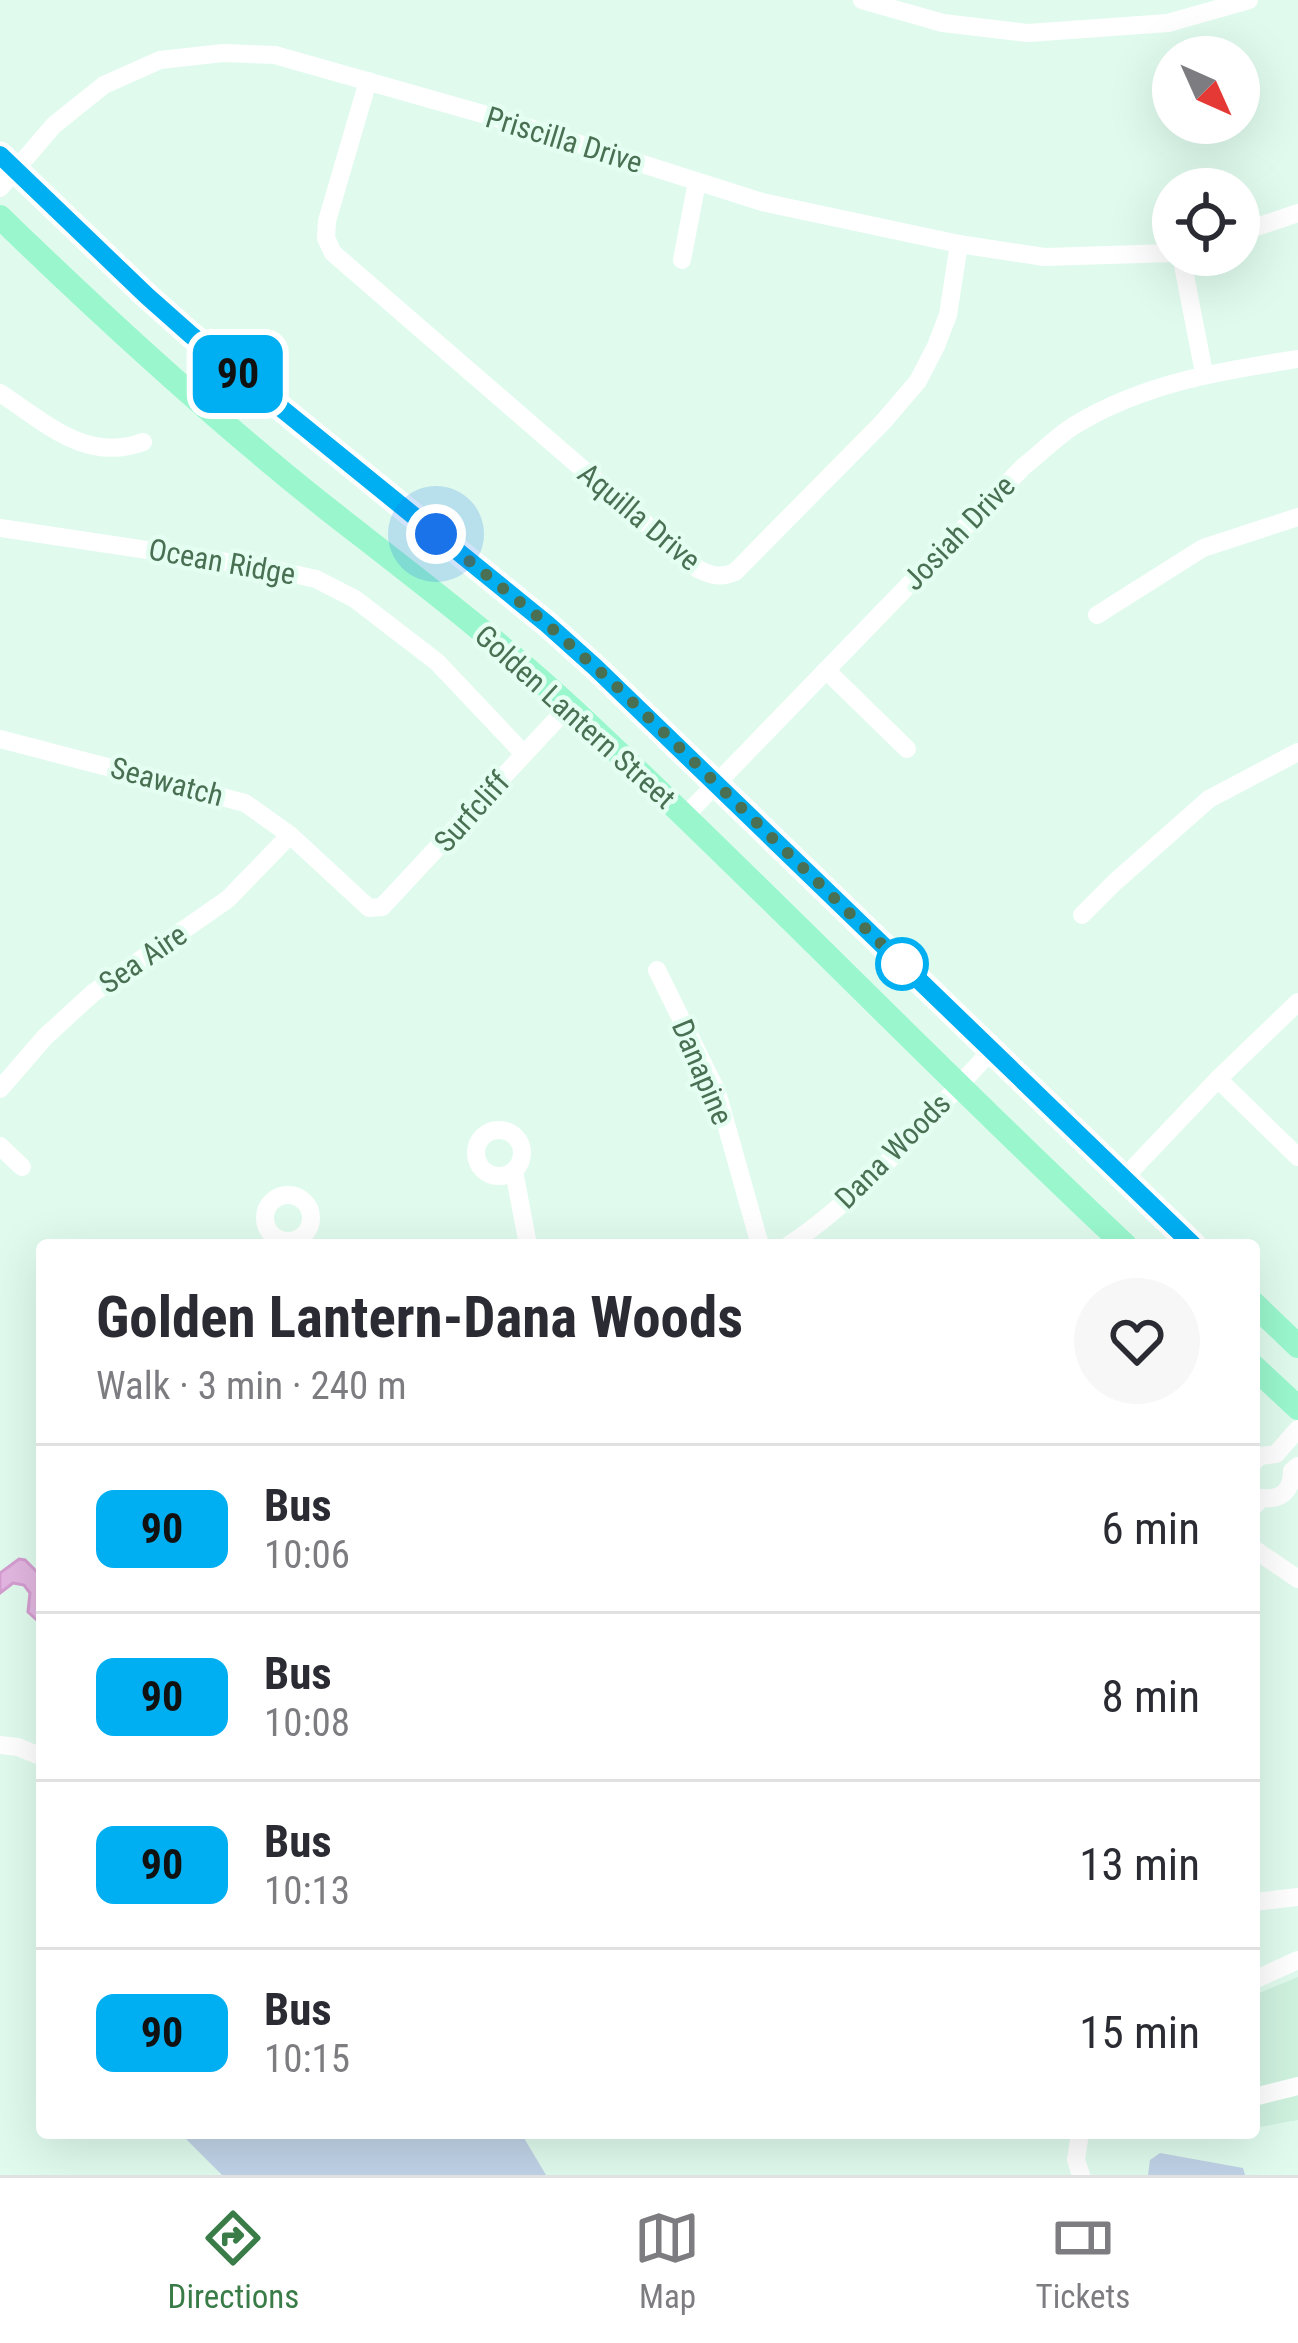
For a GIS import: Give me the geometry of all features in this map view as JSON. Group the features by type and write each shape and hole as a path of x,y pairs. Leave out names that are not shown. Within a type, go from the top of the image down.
{"main road":[{"name":"Golden Lantern Street","path":"5,171 240,376 547,624 616,686 1187,1239"},
{"name":"Golden Lantern Street","path":"0,217 93,308 569,706 1119,1239"},
{"path":"1260,1310 1298,1346"},
{"path":"1260,1372 1298,1408"}],"street":[{"path":"862,0 943,23 1028,33 1168,22 1249,0"},
{"path":"943,23 946,0"},
{"name":"Priscilla Drive","path":"5,171 104,85 160,60 223,53 275,55 762,202 1044,257 1152,255"},
{"name":"Aquilla Drive","path":"368,81 327,220 326,238 333,253 698,569 723,577 735,572 778,529 917,381 948,315 959,244"},
{"path":"682,260 697,182"},
{"path":"1260,226 1298,213"},
{"path":"1182,276 1204,373"},
{"name":"Josiah Drive","path":"685,815 1024,466 1072,427 1122,400 1204,373 1298,358"},
{"path":"0,393 73,440 102,449 124,449 143,442"},
{"path":"1097,615 1203,548 1298,517"},
{"name":"Ocean Ridge","path":"0,528 316,579 355,598 437,662 524,754"},
{"path":"826,670 907,749"},
{"name":"Surfcliff","path":"370,908 382,908 391,900 569,706"},
{"name":"Seawatch","path":"0,739 245,803 290,835 370,908"},
{"path":"1082,915 1210,799 1298,752"},
{"name":"Sea Aire","path":"0,1089 45,1037 93,993 228,899 290,835"},
{"name":"Danapine","path":"657,970 717,1092 758,1239"},
{"path":"1124,1178 1298,1001"},
{"name":"Dana Woods","path":"798,1239 887,1160 991,1051"},
{"path":"1219,1079 1298,1157"},
{"path":"0,1146 22,1167"},
{"path":"514,1171 527,1239"},
{"path":"1260,1456 1276,1454 1298,1429"},
{"path":"1260,1500 1286,1492 1298,1466"},
{"path":"1260,1553 1298,1579"},
{"path":"0,1745 36,1754"},
{"path":"1260,1902 1298,1897"},
{"path":"1260,1977 1298,1960"},
{"path":"1260,2096 1298,2086"},
{"path":"1079,2139 1076,2160 1081,2175"}],"shaded area":[{"path":"19,1559 36,1571 36,1619 28,1612 30,1593 24,1585 13,1583 0,1593 0,1573"},
{"path":"1298,1977 1298,2120 1260,2127 1260,1993"},
{"path":"186,2139 525,2139 546,2175 222,2175"},
{"path":"1160,2153 1243,2168 1245,2175 1148,2175 1150,2160"}],"bus line":[{"name":"90","path":"0,155 191,335 595,667 1187,1239"}],"route":[{"path":"436,534 616,686 902,964"}]}
